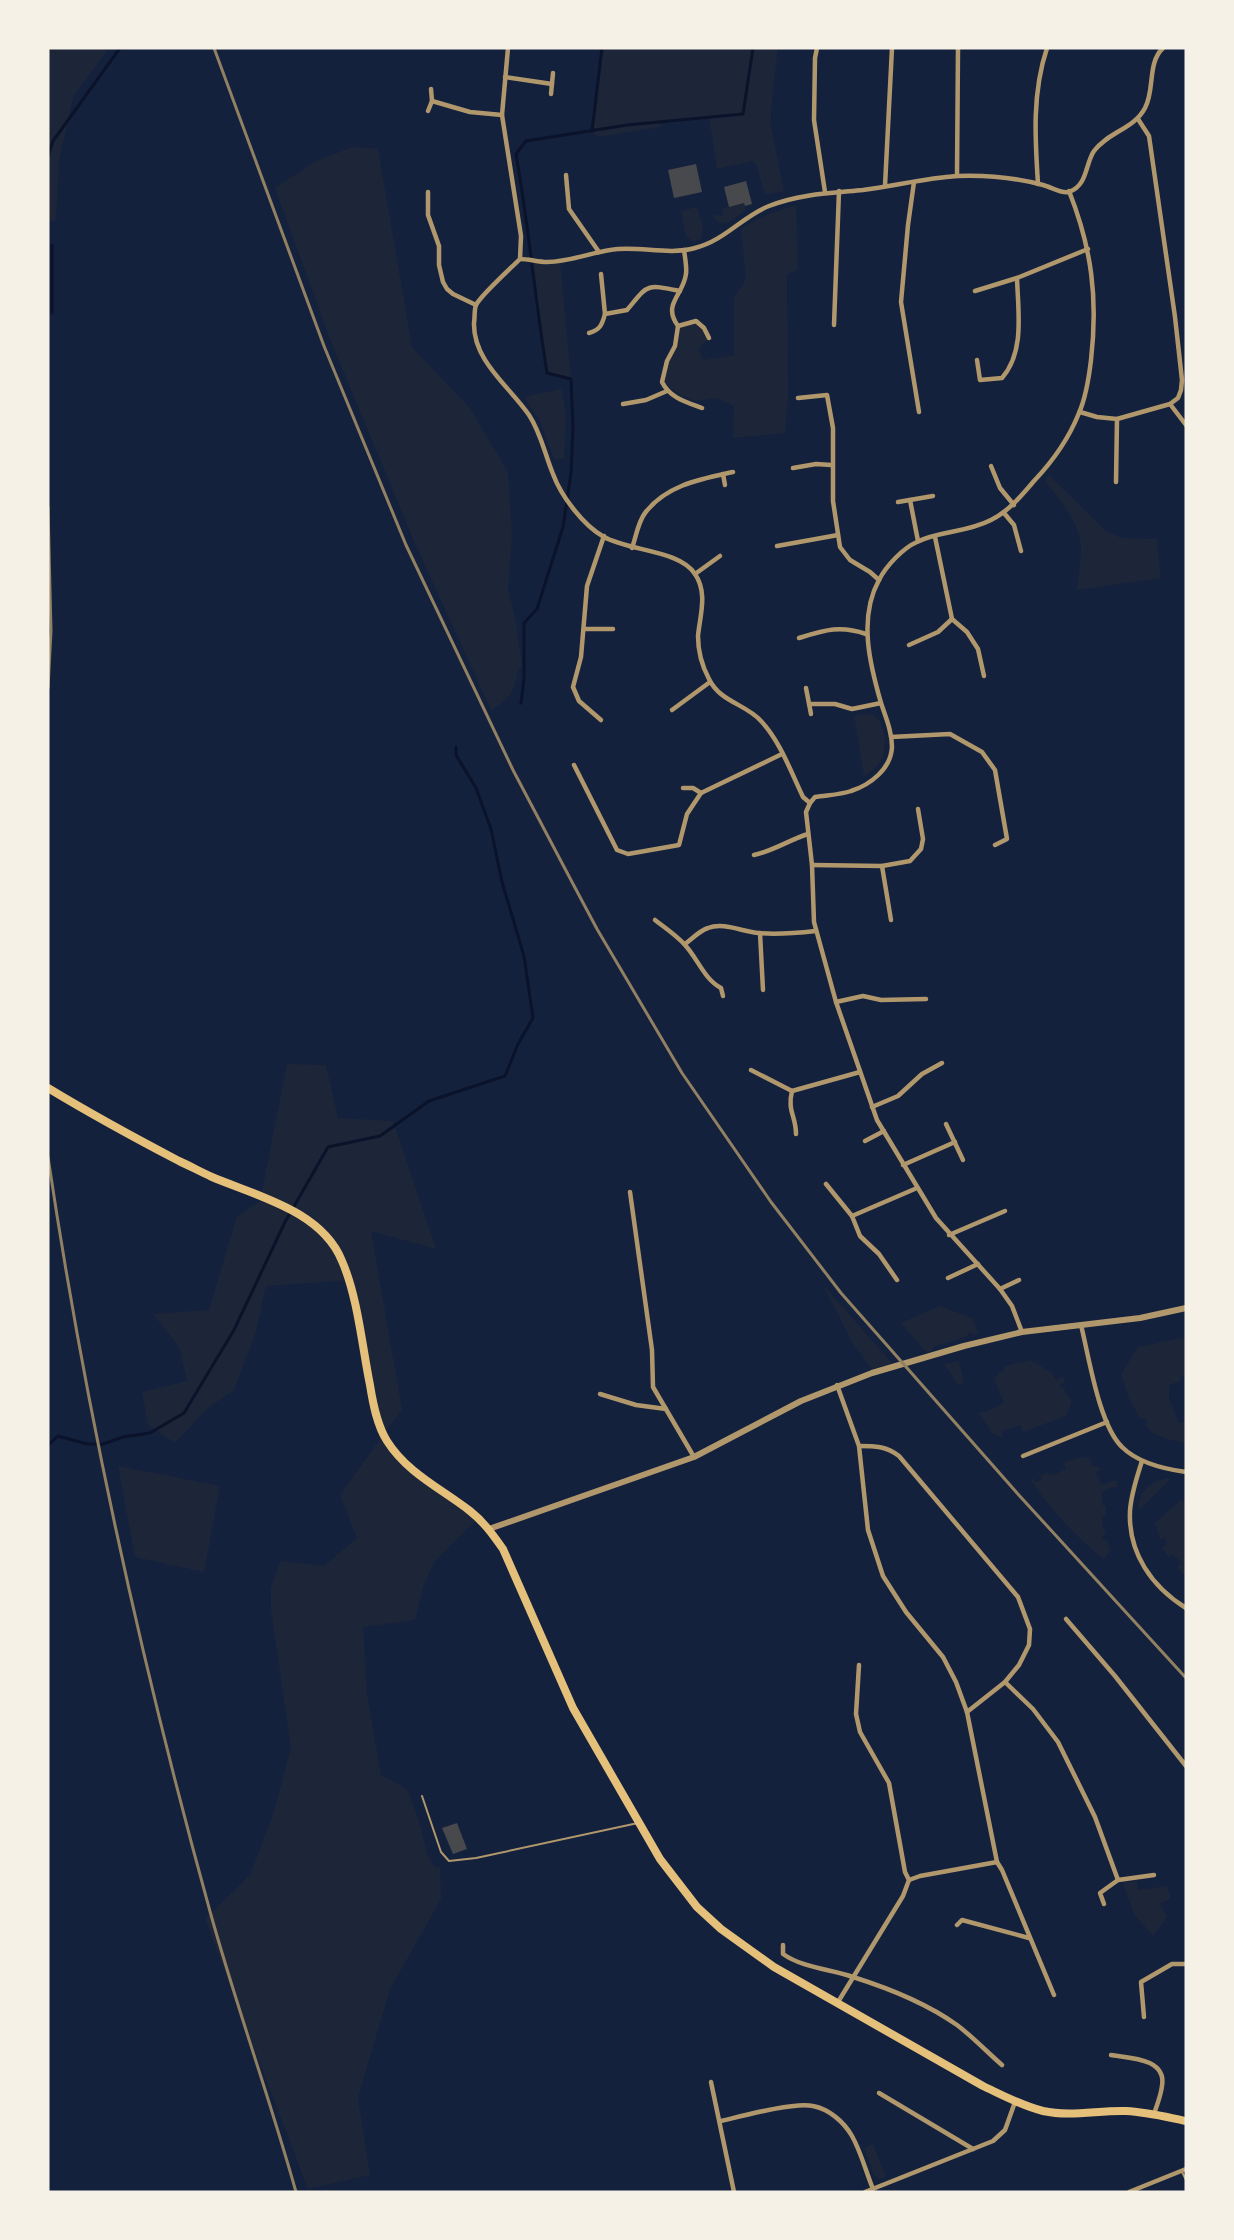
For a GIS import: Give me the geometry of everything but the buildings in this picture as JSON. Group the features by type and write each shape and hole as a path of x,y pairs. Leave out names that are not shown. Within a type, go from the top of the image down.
{"highway":[{"path":"48,1088 202,1172 286,1208 326,1236 342,1258 350,1282 371,1392 383,1435 397,1455 413,1470 472,1512 489,1529 514,1574 567,1698 638,1823 674,1879 697,1907 721,1929 774,1967 1015,2102 1043,2111 1070,2114 1119,2111 1154,2114 1186,2121"}],"street":[{"path":"508,48 502,115 523,259"},
{"path":"818,48 815,58 814,120 825,192"},
{"path":"885,186 892,48"},
{"path":"957,176 958,48"},
{"path":"1038,184 1035,97 1047,48"},
{"path":"523,259 546,262 568,260 619,249 684,250 696,248 717,239 747,217 768,206 825,192 957,176 990,177 1038,184 1061,192 1069,192 1080,184 1088,171 1092,153 1102,141 1138,119 1146,106 1156,59 1161,49"},
{"path":"551,94 553,73"},
{"path":"505,77 552,84"},
{"path":"428,111 432,101 431,89"},
{"path":"432,101 470,112 502,115"},
{"path":"1080,412 1117,419 1175,402 1181,390 1177,329 1149,136 1138,119"},
{"path":"566,176 569,209 598,252"},
{"path":"914,182 901,302 919,412"},
{"path":"834,325 838,191"},
{"path":"428,192 428,214 439,246 439,265 443,282 453,294 476,305"},
{"path":"1022,1332 1012,1306 1000,1289 949,1234 917,1188 872,1107 836,1002 816,931 806,813 815,797 849,792 874,779 889,760 892,747 891,737 866,634 871,602 879,580 891,563 918,541 978,526 1004,513 1048,464 1080,412 1089,373 1094,328 1094,282 1088,249 1069,192"},
{"path":"975,291 1017,278 1088,249"},
{"path":"684,250 686,274 672,304 672,318 678,326 675,346 662,382 667,391 684,402 702,408"},
{"path":"523,259 476,305 474,326 480,353 530,416 539,434 553,475 563,493 586,522 603,536 632,548 678,559 688,565 695,574 701,586 703,599 699,651 710,682 726,699 752,712 761,721 782,754 803,797 810,803"},
{"path":"588,333 597,331 602,325 605,314 601,274"},
{"path":"977,360 980,380 1002,378 1011,368 1018,341 1017,278"},
{"path":"605,314 627,310 640,291 656,286 680,291"},
{"path":"678,326 696,321 710,338"},
{"path":"623,404 646,400 667,391"},
{"path":"798,398 827,395 832,428 833,501 840,547 849,561 870,572 879,580"},
{"path":"1170,404 1186,425"},
{"path":"1116,482 1117,419"},
{"path":"793,468 816,464 831,465"},
{"path":"991,466 1000,488 1014,504"},
{"path":"632,548 644,514 656,501 677,487 698,479 733,472"},
{"path":"723,474 725,485"},
{"path":"898,502 933,496"},
{"path":"910,500 918,541"},
{"path":"1004,513 1014,525 1021,551"},
{"path":"777,546 838,535"},
{"path":"601,720 579,701 573,687 581,657 587,586 603,536"},
{"path":"935,537 952,620 967,632 978,649 984,676"},
{"path":"695,574 720,556"},
{"path":"909,645 938,632 952,620"},
{"path":"799,638 833,629 850,628 866,634"},
{"path":"584,629 613,629"},
{"path":"672,710 710,682"},
{"path":"806,688 811,714"},
{"path":"809,704 835,704 852,709 881,703"},
{"path":"891,737 950,734 982,752 995,770 1007,839 995,845"},
{"path":"574,765 617,850 628,854 679,845 687,814 701,794 782,754"},
{"path":"683,788 693,788 701,794"},
{"path":"812,865 882,866 910,861 921,849 918,809"},
{"path":"754,855 770,852 789,839 808,834"},
{"path":"882,866 891,920"},
{"path":"655,920 685,944 710,982 721,988 723,996"},
{"path":"685,944 708,928 726,926 741,931 760,933 784,934 816,931"},
{"path":"760,933 763,990"},
{"path":"836,1002 863,996 881,1000 926,999"},
{"path":"872,1107 898,1095 922,1074 942,1063"},
{"path":"752,1070 792,1090 861,1072"},
{"path":"792,1090 789,1108 796,1125 796,1134"},
{"path":"946,1124 963,1160"},
{"path":"865,1141 884,1131"},
{"path":"903,1165 955,1142"},
{"path":"826,1184 852,1216 860,1236 879,1254 897,1280"},
{"path":"852,1216 917,1188"},
{"path":"630,1192 652,1350 653,1387 694,1457"},
{"path":"949,1234 1005,1211"},
{"path":"948,1278 978,1264"},
{"path":"1000,1289 1019,1280"},
{"path":"489,1529 694,1457 801,1401 837,1385 902,1364 1022,1332 1149,1316 1186,1308"},
{"path":"1082,1325 1107,1422 1120,1446 1142,1461 1186,1472"},
{"path":"837,1385 859,1446 868,1530 883,1576 906,1612 943,1657 956,1682 967,1712 997,1862 1002,1869 1054,1995"},
{"path":"600,1394 636,1406 666,1409"},
{"path":"1023,1456 1107,1422"},
{"path":"859,1446 880,1446 890,1449 899,1456 1018,1597 1030,1629 1029,1645 1019,1665 1005,1682 967,1712"},
{"path":"1142,1461 1130,1510 1130,1524 1136,1551 1143,1567 1152,1579 1170,1597 1186,1608"},
{"path":"1066,1619 1115,1676 1186,1766"},
{"path":"838,2002 903,1896 909,1880 905,1872 889,1783 860,1732 856,1714 859,1665"},
{"path":"1005,1682 1033,1709 1058,1742 1095,1817 1118,1880"},
{"path":"909,1880 997,1862"},
{"path":"1104,1904 1100,1893 1118,1880 1154,1875"},
{"path":"957,1925 962,1920 1029,1938"},
{"path":"783,1945 783,1954 793,1961 852,1976 902,1995 940,2015 958,2026 1002,2065"},
{"path":"1144,2017 1141,1982 1172,1964 1186,1964"},
{"path":"1111,2055 1148,2062 1158,2067 1162,2074 1163,2084 1154,2114"},
{"path":"711,2082 721,2121 734,2192"},
{"path":"879,2094 973,2149"},
{"path":"865,2192 1000,2136 1005,2130 1015,2102"},
{"path":"721,2121 800,2105 825,2110 837,2117 853,2137 873,2189"},
{"path":"1129,2192 1184,2170"}],"lane":[{"path":"422,1796 441,1852 449,1861 560,1841 638,1823"},
{"path":"1184,2170 1186,2180"}],"shaded area":[{"path":"48,48 109,48 73,97 59,161 56,220 48,222"},
{"path":"602,48 778,48 771,125 784,191 765,195 756,164 753,161 717,169 709,117 660,122 661,127 598,137 592,131"},
{"path":"352,147 378,149 412,347 469,407 508,472 512,537 508,589 522,665 509,696 491,710 414,541 332,344 275,188 314,162"},
{"path":"744,203 746,210 728,223 718,222 713,216 713,214 722,216 723,208"},
{"path":"796,205 798,269 787,275 788,396 785,433 733,438 734,406 716,398 696,401 682,396 662,382 667,361 675,346 678,326 696,321 709,338 698,350 704,360 734,355 734,298 746,279 741,229 754,221"},
{"path":"697,207 702,224 702,236 700,240 692,241 686,236 681,211"},
{"path":"532,260 560,261 571,379 547,373 535,301"},
{"path":"561,389 566,415 564,459 554,459 540,421 524,397"},
{"path":"1049,475 1107,532 1122,538 1157,539 1161,578 1077,590 1081,547 1077,528 1068,511 1045,481"},
{"path":"870,714 879,721 885,741 879,763 864,776 854,715"},
{"path":"287,1064 326,1065 338,1118 393,1121 436,1249 371,1231 402,1409 383,1435 352,1280 266,1286 256,1332 234,1390 209,1407 175,1443 148,1425 142,1392 187,1381 179,1347 153,1314 209,1310 237,1216 260,1201"},
{"path":"823,1285 892,1363 872,1369 852,1342"},
{"path":"940,1306 972,1318 979,1334 968,1333 968,1336 933,1347 932,1351 926,1352 901,1323"},
{"path":"1186,1337 1186,1375 1180,1377 1181,1381 1169,1385 1169,1399 1179,1423 1186,1421 1186,1443 1164,1438 1153,1433 1145,1425 1148,1423 1145,1418 1141,1419 1129,1399 1121,1374 1138,1347"},
{"path":"958,1359 964,1383 958,1385 944,1364 958,1361"},
{"path":"1031,1360 1053,1374 1057,1380 1064,1378 1065,1383 1060,1384 1061,1388 1066,1387 1064,1390 1066,1395 1072,1402 1066,1416 1023,1432 1020,1425 1002,1431 1003,1438 993,1434 979,1413 1004,1403 993,1377 998,1376 998,1372 1004,1371 1004,1366"},
{"path":"383,1435 397,1455 478,1518 435,1561 424,1584 415,1620 363,1627 367,1694 381,1775 407,1789 419,1821 428,1856 434,1866 440,1867 441,1899 390,1989 358,2098 370,2175 308,2189 205,1919 250,1875 273,1815 291,1748 271,1610 271,1588 280,1561 324,1566 357,1538 340,1495"},
{"path":"1084,1457 1092,1460 1090,1465 1100,1468 1096,1472 1101,1485 1116,1480 1118,1487 1102,1491 1102,1505 1106,1506 1102,1525 1106,1534 1102,1536 1103,1541 1107,1540 1110,1551 1104,1559 1064,1522 1030,1479 1033,1478 1035,1482 1042,1480 1040,1475 1048,1473 1053,1475 1066,1469 1064,1462"},
{"path":"118,1466 220,1486 204,1572 135,1557"},
{"path":"1169,1478 1141,1509 1138,1508 1141,1496 1147,1487"},
{"path":"1181,1500 1186,1503 1186,1577 1177,1567 1181,1563 1173,1554 1169,1557 1162,1548 1167,1544 1165,1538 1160,1539 1155,1523"},
{"path":"1137,1881 1138,1890 1167,1886 1171,1898 1160,1904 1167,1917 1153,1936 1134,1914 1123,1883"},
{"path":"873,2144 886,2177 878,2179 874,2175 864,2148"}],"waterway":[{"path":"48,156 53,141 120,48"},
{"path":"592,131 602,48"},
{"path":"521,703 524,679 524,623 537,609 563,527 571,473 573,427 571,379 547,373 516,154 526,141 627,125 743,114 753,48"},
{"path":"52,245 52,313"},
{"path":"48,1445 58,1436 87,1444 103,1444 123,1437 150,1433 184,1413 234,1330 285,1222 328,1147 380,1136 429,1101 505,1076 518,1044 533,1018 524,956 502,882 491,829 476,788 456,755 456,747"}],"railway":[{"path":"214,48 324,346 406,545 513,770 597,929 682,1073 771,1202 841,1293 1017,1493 1186,1678"},
{"path":"48,507 51,631 48,688"},
{"path":"48,1157 98,1444 139,1633 211,1915 296,2192"}]}
